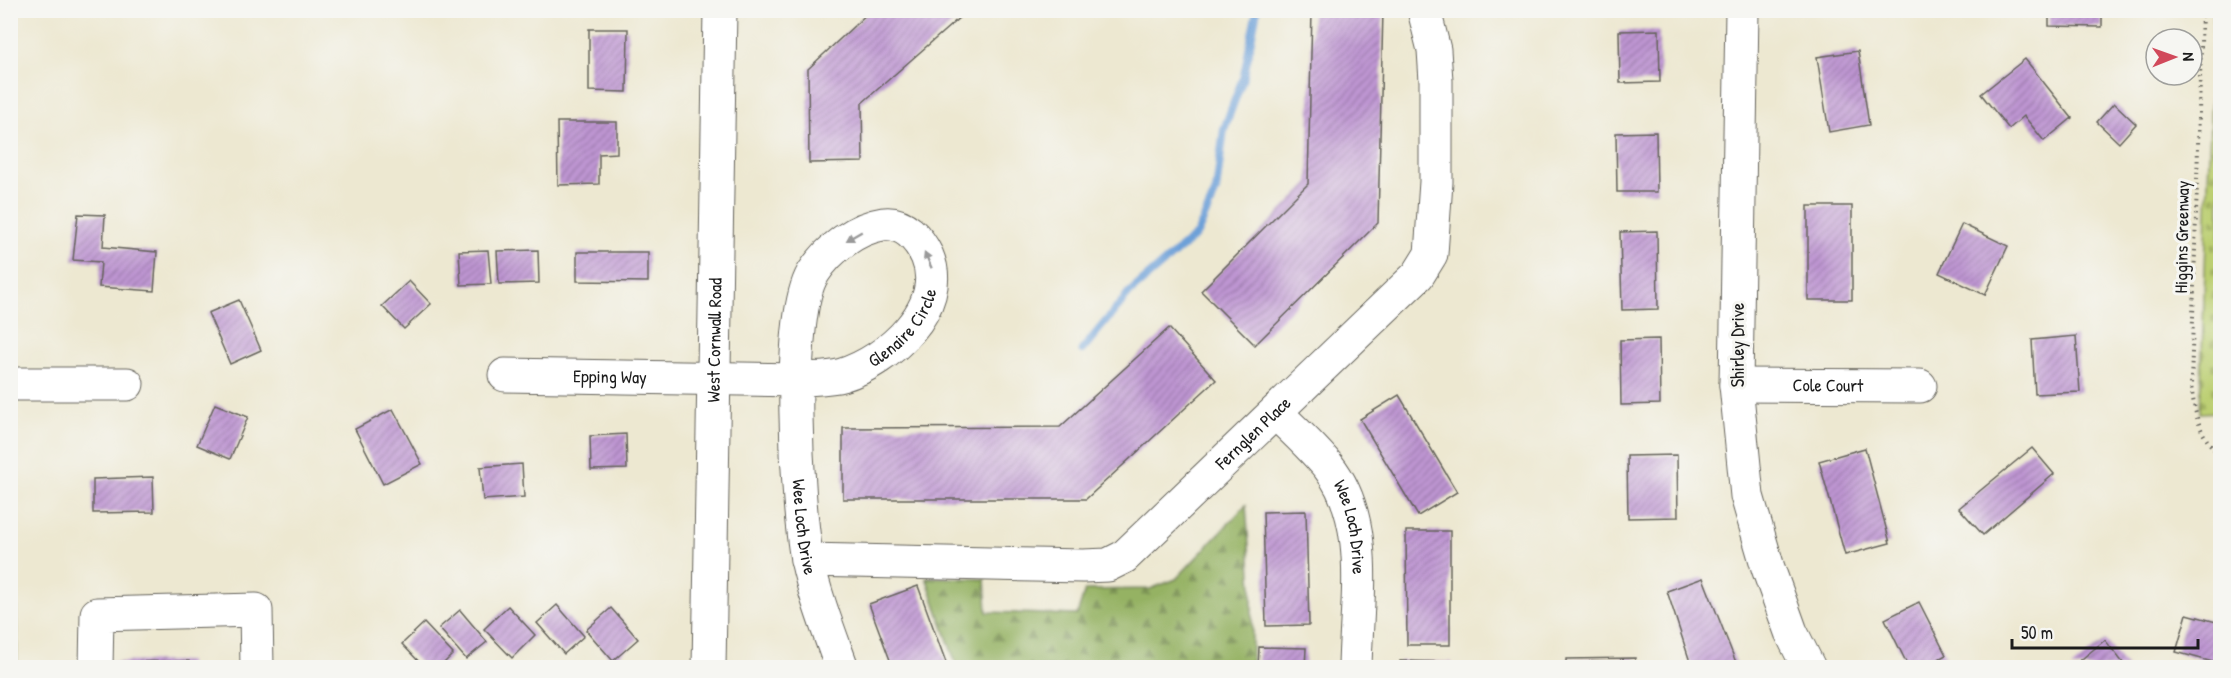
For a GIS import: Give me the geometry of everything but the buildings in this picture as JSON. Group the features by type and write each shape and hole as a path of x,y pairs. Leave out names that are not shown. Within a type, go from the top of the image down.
{"street":[{"name":"West Cornwall Road","path":"709,668 720,10"},
{"name":"Fernglen Place","path":"807,560 1108,565 1124,557 1418,275 1431,254 1436,182 1436,81 1434,50 1424,10"},
{"name":"Shirley Drive","path":"1743,10 1736,385 1747,496 1787,621 1809,668"},
{"name":"Glenaire Circle","path":"715,377 796,380 842,375 882,356 920,318 930,294 934,271 924,250 908,230 892,223 873,226 838,246 813,272 802,305 796,380"},
{"name":"Epping Way","path":"505,375 715,377"},
{"name":"Wee Loch Drive","path":"796,380 800,495 807,560 842,668"},
{"path":"10,384 127,384"},
{"name":"Cole Court","path":"1736,385 1920,386"},
{"name":"Wee Loch Drive","path":"1276,413 1329,468 1350,507 1357,550 1355,668"},
{"path":"96,668 97,614 256,610 256,668"}],"path":[{"name":"Higgins Greenway","path":"2202,10 2191,385 2196,421 2208,443 2220,454"}],"green space":[{"path":"2214,11 2220,11 2220,412 2200,413"},
{"path":"1246,505 1252,587 1252,667 957,667 926,577 985,579 987,612 1077,615 1085,590 1150,589 1176,579"},
{"path":"10,603 16,603 17,667 11,667"}],"waterway":[{"path":"1082,350 1130,292 1197,234 1216,191 1224,129 1244,75 1257,10"}]}
